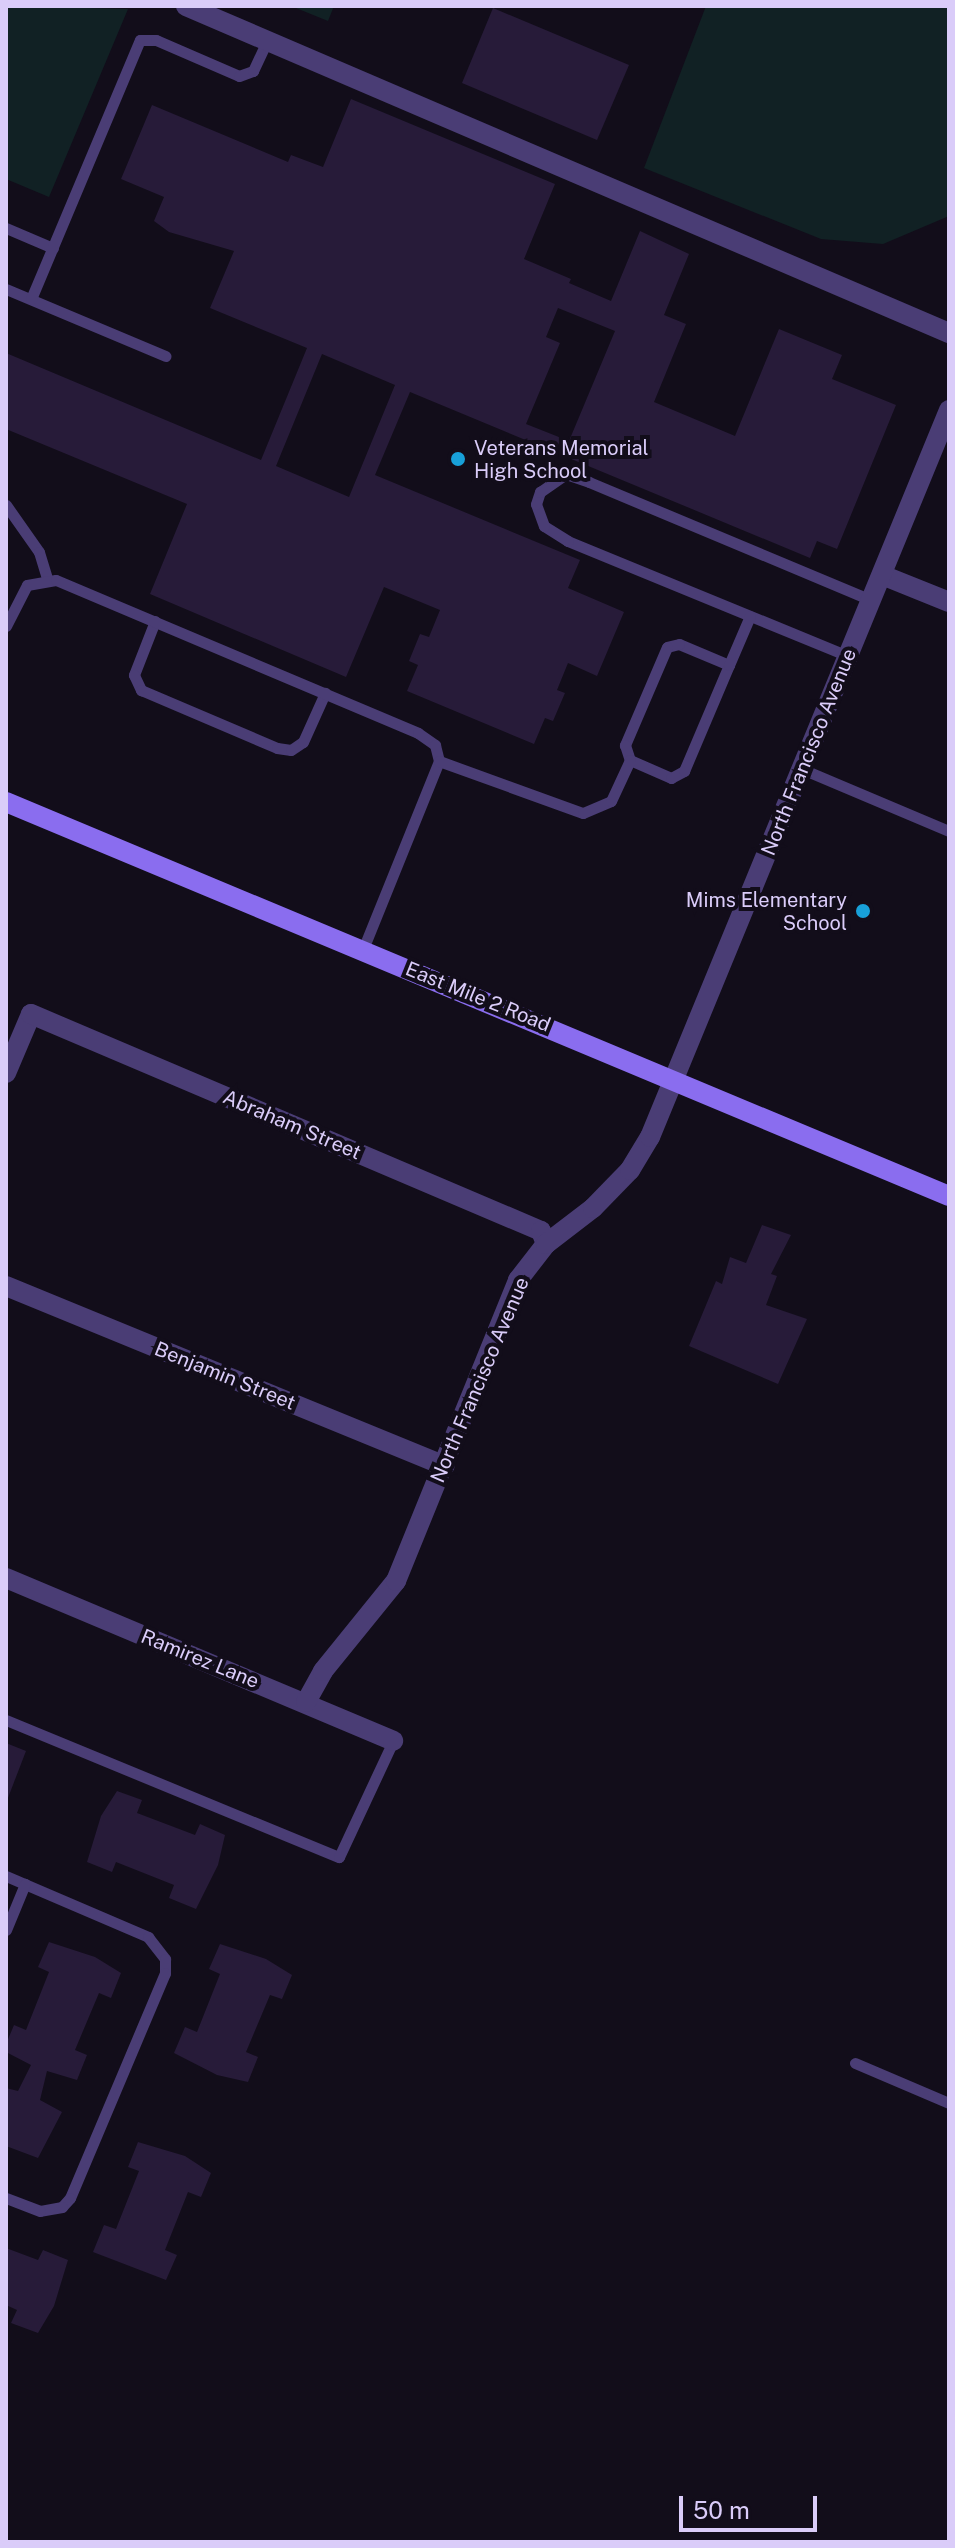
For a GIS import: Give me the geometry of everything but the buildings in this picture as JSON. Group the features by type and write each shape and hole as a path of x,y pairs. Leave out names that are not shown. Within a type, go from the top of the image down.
{"main road":[{"name":"East Mile 2 Road","path":"6,802 676,1079 949,1196"}],"street":[{"path":"186,6 949,333"},
{"name":"North Francisco Avenue","path":"306,1702 323,1671 396,1581 518,1280 546,1244 593,1208 630,1170 676,1079 947,419"},
{"path":"882,575 949,602"},
{"name":"Abraham Street","path":"6,1073 31,1014 541,1231 546,1244"},
{"name":"Benjamin Street","path":"6,1286 444,1466"},
{"name":"Ramirez Lane","path":"6,1578 393,1741"}],"lane":[{"path":"31,299 140,40 156,40 239,76 253,71 267,41"},
{"path":"6,228 53,248"},
{"path":"6,289 165,356"},
{"path":"848,656 555,534 537,513 540,492 566,474 871,600"},
{"path":"6,505 39,552 47,579"},
{"path":"6,626 21,591 47,579 155,621 427,737 439,761 583,813 611,801 630,760 625,745 667,647 679,644 729,665"},
{"path":"630,760 671,778 681,774 750,616"},
{"path":"155,621 134,675 141,690 277,748 291,750 303,742 325,693"},
{"path":"363,949 439,761"},
{"path":"802,769 949,831"},
{"path":"6,1720 339,1857 393,1741"},
{"path":"6,1876 148,1937 165,1959 165,1973 70,2198 62,2207 40,2211 6,2198"},
{"path":"6,1930 25,1884"},
{"path":"855,2063 949,2103"}],"shaded area":[{"path":"6,6 128,9 49,197 6,179"},
{"path":"291,6 334,6 328,21"},
{"path":"706,6 949,6 949,216 883,244 821,239 644,168"}],"place":[{"name":"Veterans Memorial High School","path":"458,459"},
{"name":"Mims Elementary School","path":"863,911"}]}
